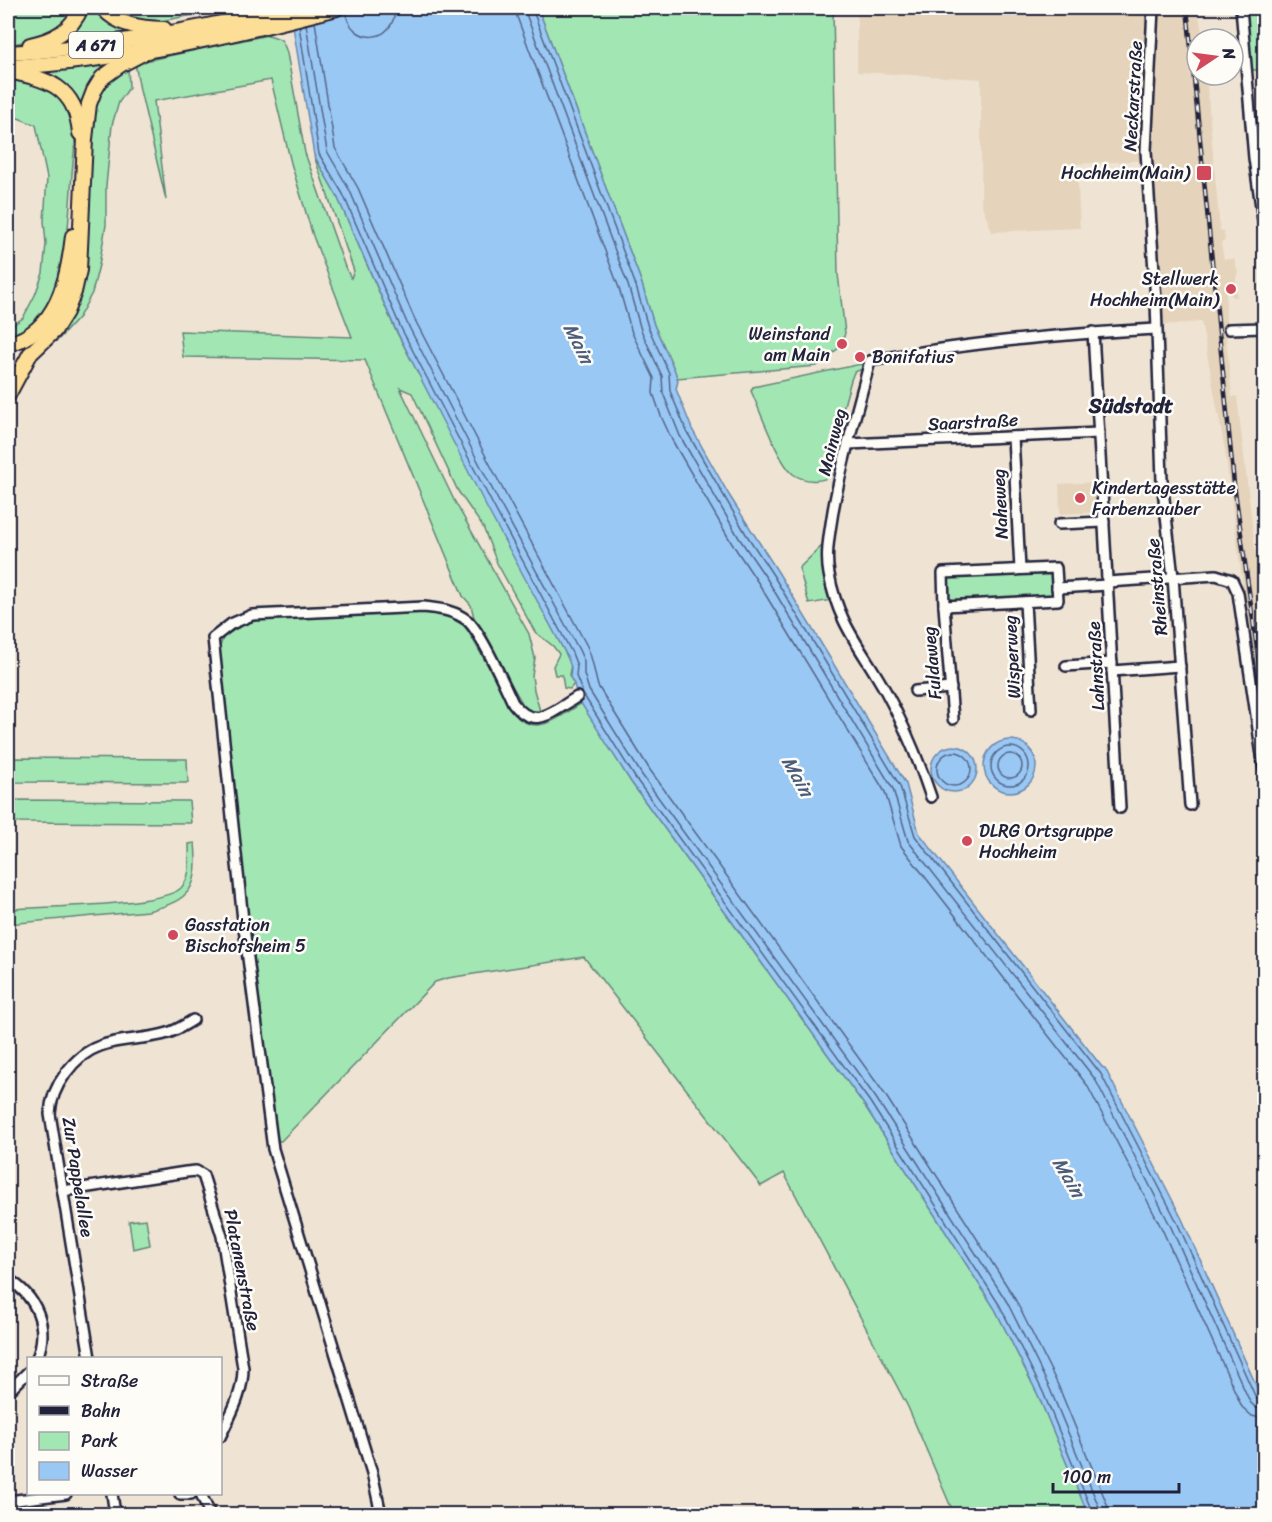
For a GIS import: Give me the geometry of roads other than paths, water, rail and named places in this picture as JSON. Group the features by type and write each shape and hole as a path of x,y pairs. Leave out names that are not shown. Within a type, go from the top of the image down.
{"highway":[{"path":"8,52 53,39 67,30 81,8"},
{"path":"102,8 113,19 136,27 184,31"},
{"name":"A 671","path":"8,69 151,49 264,20 289,8"},
{"name":"A 671","path":"8,52 79,47 337,8"},
{"path":"8,365 30,354 60,322 77,281 86,120 94,91 102,78 111,70 151,49"},
{"path":"8,69 42,78 59,88 73,107 80,131 73,241 61,294 44,324 30,335 8,344"},
{"path":"8,395 30,354"}],"street":[{"name":"Neckarstraße","path":"1153,8 1145,140 1156,329"},
{"path":"1241,8 1254,158 1264,227"},
{"path":"1229,329 1264,328"},
{"name":"Mainweg","path":"931,797 905,729 882,685 849,634 837,607 829,575 827,548 838,482 870,361 923,351 1093,332 1156,329"},
{"name":"Rheinstraße","path":"1156,329 1162,481 1173,577 1190,805"},
{"name":"Lahnstraße","path":"1093,332 1120,808"},
{"name":"Saarstraße","path":"848,444 1099,433"},
{"name":"Naheweg","path":"1013,437 1020,569"},
{"path":"1059,524 1104,522"},
{"path":"944,606 1058,600 1056,568 1020,569"},
{"name":"Fuldaweg","path":"953,719 943,573 1020,569"},
{"path":"1057,588 1173,577 1225,576 1232,580 1236,585 1264,769"},
{"name":"Wisperweg","path":"1025,602 1031,710"},
{"path":"381,1515 372,1473 273,1149 242,915 213,638 231,624 252,615 424,607 442,609 468,622 478,635 521,713 528,717 541,718 577,697"},
{"path":"1066,666 1180,666"},
{"path":"915,690 951,688"},
{"name":"Zur Pappelallee","path":"90,1357 50,1114 51,1102 65,1075 92,1049 102,1045 166,1034 193,1020"},
{"name":"Platanenstraße","path":"63,1191 186,1172 196,1171 203,1175 222,1236 243,1368 243,1383 239,1398 222,1433"},
{"path":"8,1278 27,1293 38,1312 42,1334 37,1357"},
{"path":"8,1392 27,1373"},
{"path":"8,1501 58,1495"},
{"path":"112,1495 116,1515"},
{"path":"201,1495 210,1515"}],"water":[{"name":"Main","path":"290,8 367,8 370,14 372,8 538,8 641,281 654,325 675,371 678,381 676,389 692,429 729,495 906,784 919,833 1105,1068 1182,1219 1264,1403 1264,1514 1088,1514 1038,1395 995,1309 865,1106 631,782 577,697 570,677 571,667 567,656 488,510 395,328 337,196 314,155"},
{"path":"1010,740 1020,742 1028,748 1034,756 1036,766 1034,776 1028,784 1020,790 1010,792 1000,790 992,784 986,776 984,766 986,756 992,748 1000,742"},
{"path":"954,746 970,753 977,769 970,785 954,792 938,785 931,769 938,753"}],"railway":[{"path":"1187,8 1234,484 1264,699"}],"place":[{"name":"Hochheim(Main)","path":"1204,173"},
{"name":"Stellwerk Hochheim(Main)","path":"1231,289"},
{"name":"Weinstand am Main","path":"842,344"},
{"name":"Bonifatius","path":"860,357"},
{"name":"Kindertagesstätte Farbenzauber","path":"1080,498"},
{"name":"DLRG Ortsgruppe Hochheim","path":"967,841"},
{"name":"Gasstation Bischofsheim 5","path":"173,935"}],"district":[{"name":"Südstadt","path":"1131,406"}]}
